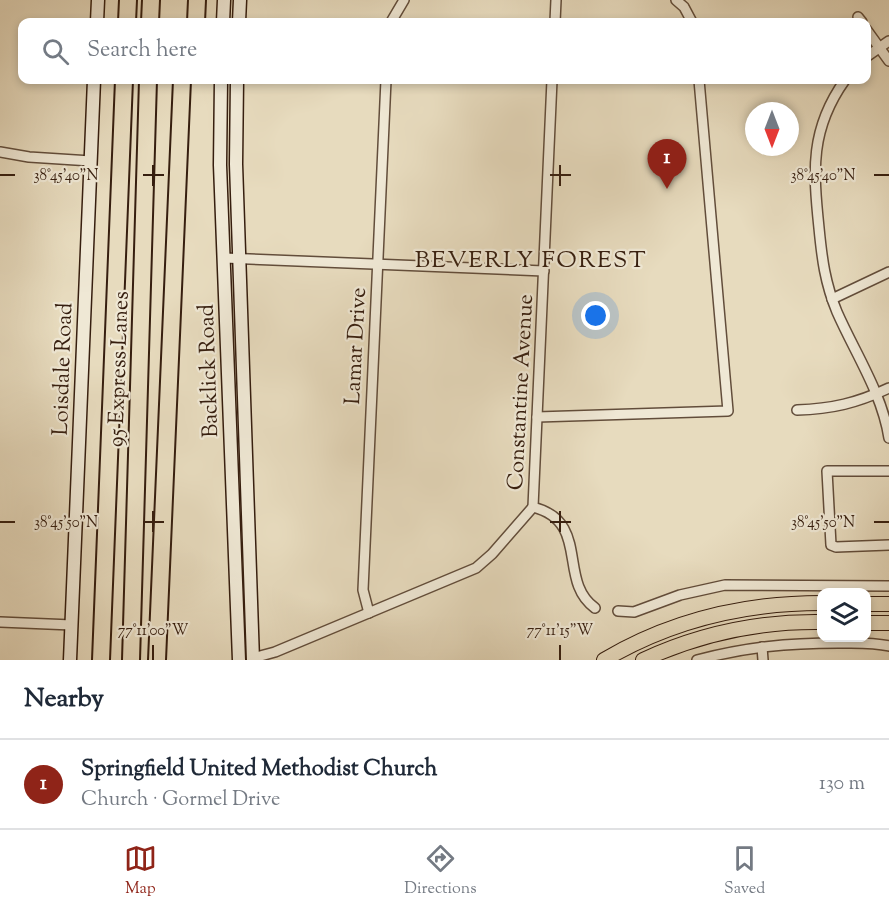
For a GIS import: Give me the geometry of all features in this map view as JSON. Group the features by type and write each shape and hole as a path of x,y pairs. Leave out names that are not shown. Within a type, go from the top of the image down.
{"highway":[{"path":"127,18 128,0"},
{"path":"150,18 151,0"},
{"path":"185,18 186,0"},
{"path":"196,18 197,0"},
{"path":"100,660 124,84"},
{"name":"95 Express Lanes","path":"131,660 148,84"},
{"path":"157,660 182,84"},
{"path":"175,259 188,166 192,84"},
{"path":"123,660 132,600"}],"main road":[{"path":"97,18 98,0"},
{"path":"223,18 224,0"},
{"path":"239,18 240,0"},
{"name":"Loisdale Road","path":"70,660 94,84"},
{"name":"Backlick Road","path":"221,84 220,165 239,660"},
{"name":"Backlick Road","path":"237,84 236,164 253,659"},
{"path":"604,660 653,635 712,615 780,605 817,603"},
{"path":"871,604 889,604"},
{"path":"643,660 695,639 735,629 782,623 817,622"},
{"path":"871,622 889,623"}],"street":[{"path":"393,18 404,0"},
{"path":"555,18 556,0"},
{"path":"676,0 684,7 690,18"},
{"path":"871,35 889,61"},
{"path":"871,54 889,41"},
{"name":"Lamar Drive","path":"369,613 363,590 386,84"},
{"name":"Constantine Avenue","path":"552,84 533,507 547,511 561,524 572,548 578,586 585,600 596,608"},
{"path":"537,417 728,411 699,84"},
{"path":"843,84 825,116 815,155 817,207 824,272 832,299 884,413 889,438"},
{"path":"0,152 29,157 91,160"},
{"path":"224,258 544,271"},
{"path":"832,299 889,272"},
{"path":"797,410 836,407 860,401 889,388"},
{"path":"889,471 827,471 831,545 836,547 889,545"},
{"path":"253,659 275,652 476,568 492,554 533,507"},
{"path":"618,611 634,612 688,592 725,585 889,586"},
{"path":"0,622 72,625"},
{"path":"697,660 734,650 800,643 889,646"},
{"path":"762,646 763,660"}],"place":[{"name":"Springfield United Methodist Church","path":"667,189"}],"district":[{"name":"BEVERLY FOREST","path":"531,259"}]}
